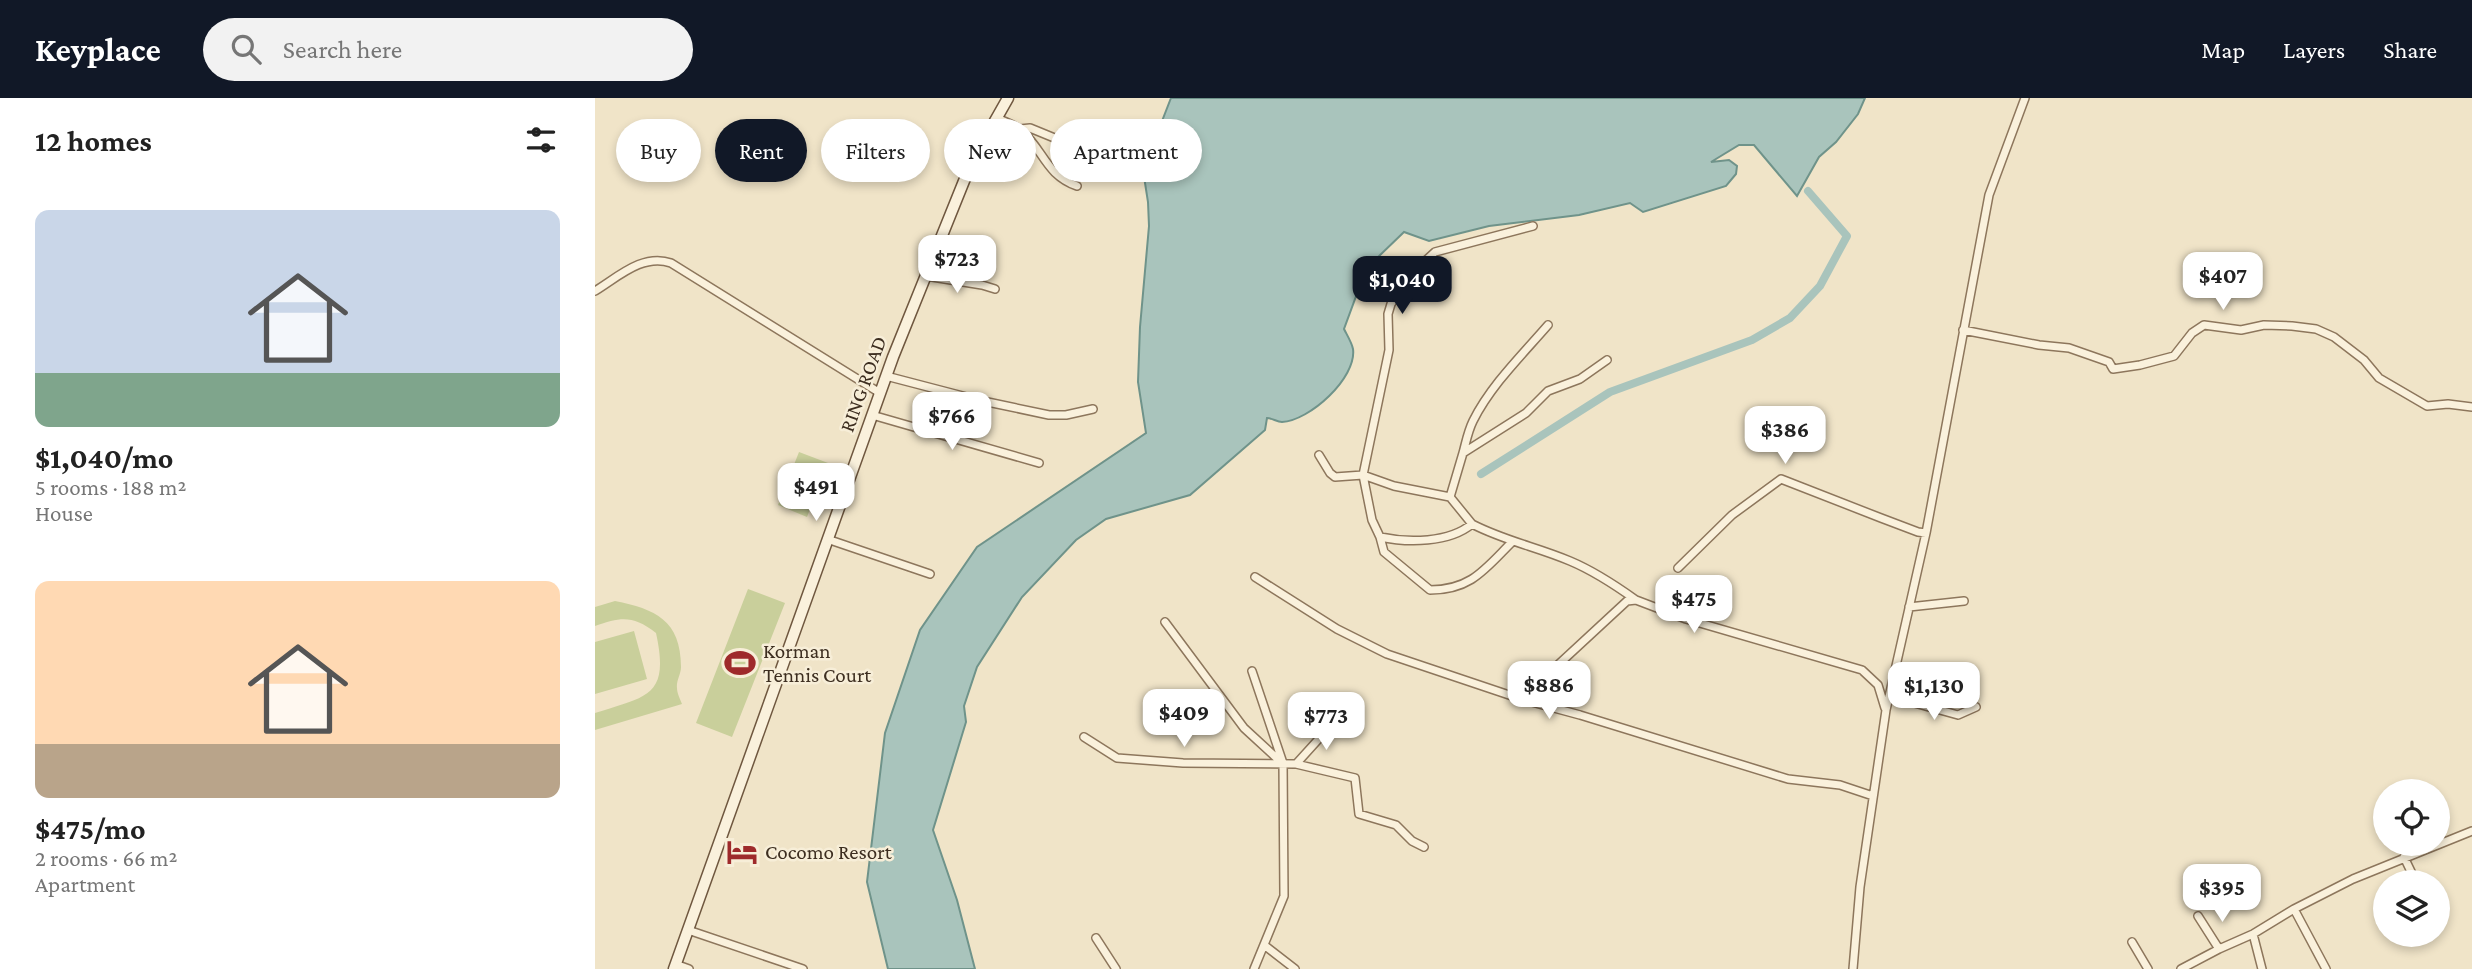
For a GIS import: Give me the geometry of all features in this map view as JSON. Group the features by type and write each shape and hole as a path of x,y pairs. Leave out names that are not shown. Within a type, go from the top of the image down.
{"main road":[{"name":"RING ROAD","path":"674,967 886,376 961,187 1008,98"}],"street":[{"path":"1853,969 1860,887 1886,710 1926,533 1990,195 2025,98"},
{"path":"1036,148 1048,167 1077,186"},
{"path":"1512,542 1475,578 1451,590 1430,590 1384,552 1373,520 1363,475 1389,350 1388,314 1391,304 1410,275 1436,252 1534,226"},
{"path":"595,291 642,262 661,260 671,263 880,393"},
{"path":"926,276 995,289"},
{"path":"1450,497 1472,422 1514,364 1548,325"},
{"path":"1963,330 2039,345 2070,348 2109,362 2113,369 2174,356 2192,333 2204,325 2241,330 2265,325 2316,329 2334,337 2364,360 2379,378 2427,406 2448,404 2472,407"},
{"path":"1462,453 1526,413 1548,391 1580,379 1607,360"},
{"path":"886,376 1049,415 1066,415 1093,409"},
{"path":"872,415 1039,463"},
{"path":"1319,455 1335,477 1363,475 1394,486 1450,497 1472,524 1497,537 1568,560 1608,580 1636,600 1686,618 1862,670 1878,685 1886,710"},
{"path":"1678,568 1732,515 1781,479 1881,519 1926,533"},
{"path":"1380,537 1404,542 1463,532 1472,524"},
{"path":"827,538 930,574"},
{"path":"1255,577 1337,629 1387,654 1521,699 1788,779 1840,785 1873,796"},
{"path":"1521,699 1627,601 1636,600"},
{"path":"1909,607 1964,601"},
{"path":"1165,622 1244,728 1283,763"},
{"path":"1252,671 1283,763 1284,896 1254,969"},
{"path":"1889,695 1958,715 1976,707"},
{"path":"1296,764 1335,722"},
{"path":"1084,737 1117,758 1183,763 1296,764 1355,778 1359,814 1396,825 1412,841 1424,847"},
{"path":"2181,969 2253,934 2294,909 2404,857 2472,831"},
{"path":"2404,857 2410,870"},
{"path":"2294,909 2326,969"},
{"path":"2199,916 2219,949"},
{"path":"688,930 803,969"},
{"path":"2253,934 2262,969"},
{"path":"1096,937 1116,969"},
{"path":"2132,942 2148,969"},
{"path":"1264,945 1296,969"},
{"path":"674,967 689,969"}],"green space":[{"path":"799,452 828,463 807,517 778,505"},
{"name":"Korman Tennis Court","path":"748,589 785,603 732,737 696,723"},
{"path":"615,601 653,613 671,628 680,651 681,670 677,685 682,704 595,730 595,713 641,697 657,682 660,670 656,633 648,627 627,619 595,626 595,607"},
{"path":"634,631 647,679 595,694 595,642"}],"water":[{"path":"1171,98 1865,98 1858,114 1836,142 1819,157 1797,196 1754,145 1739,145 1711,162 1729,160 1737,166 1736,174 1726,186 1643,212 1630,203 1579,215 1489,226 1429,241 1404,232 1376,259 1358,291 1344,329 1353,349 1352,360 1339,385 1329,396 1293,420 1282,422 1267,418 1265,430 1190,495 1106,519 1076,540 1022,597 977,667 964,706 966,722 933,830 957,900 975,969 888,969 867,882 885,733 920,630 977,547 1146,433 1138,382 1149,226 1145,182 1202,182 1202,119 1163,119"}],"waterway":[{"path":"1481,474 1610,392 1752,340 1790,318 1820,286 1847,236 1808,191"}],"place":[{"name":"Korman Tennis Court","path":"740,663"},
{"name":"Cocomo Resort","path":"742,852"}]}
